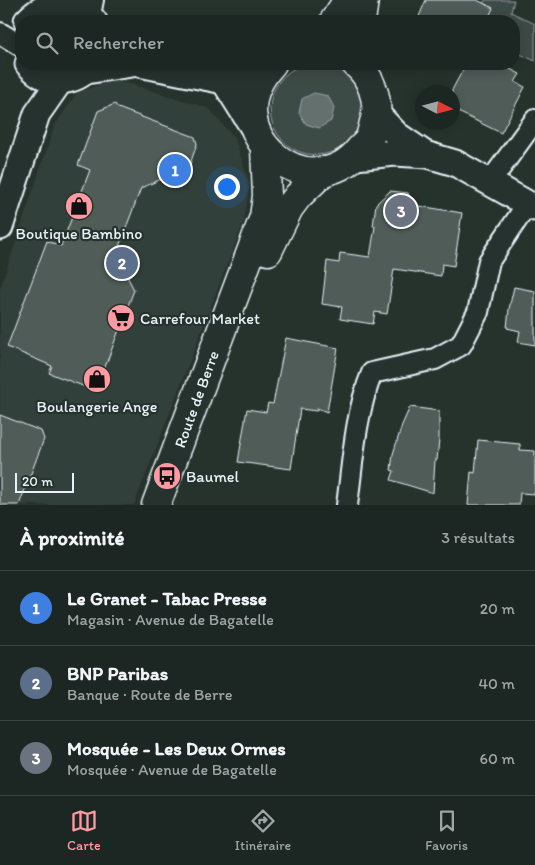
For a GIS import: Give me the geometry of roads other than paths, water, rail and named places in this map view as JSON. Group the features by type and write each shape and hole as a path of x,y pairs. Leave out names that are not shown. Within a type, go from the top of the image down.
{"main road":[{"path":"338,15 348,0"},
{"path":"362,15 364,0"},
{"name":"Route de Berre","path":"156,505 264,217 267,196 260,140 251,112 254,93 262,74 266,70"},
{"path":"260,140 281,162 302,171 324,171 340,166 354,157 370,138 376,114 374,89 362,70"},
{"name":"Route de Berre","path":"175,505 252,294 282,220 298,196 324,171"}],"street":[{"path":"31,15 36,10 49,4 64,1 92,12"},
{"path":"0,26 15,23"},
{"path":"0,33 15,42"},
{"path":"31,70 38,114"},
{"path":"35,70 46,78 60,81 69,80 86,70"},
{"path":"169,70 224,81 251,70"},
{"path":"0,227 38,114 60,81"},
{"path":"224,81 260,140"},
{"path":"376,114 397,135 428,155"},
{"path":"490,182 535,120"},
{"path":"347,505 357,424 363,396 372,373 435,359 461,345 478,312 489,261 531,206 455,163 428,155 394,153 354,157"}],"place":[{"name":"Le Granet - Tabac Presse","path":"175,170"},
{"name":"Boutique Bambino","path":"79,206"},
{"name":"Mosquée - Les Deux Ormes","path":"401,211"},
{"name":"BNP Paribas","path":"122,263"},
{"name":"Carrefour Market","path":"121,318"},
{"name":"Boulangerie Ange","path":"97,379"},
{"name":"Baumel","path":"167,476"}]}
